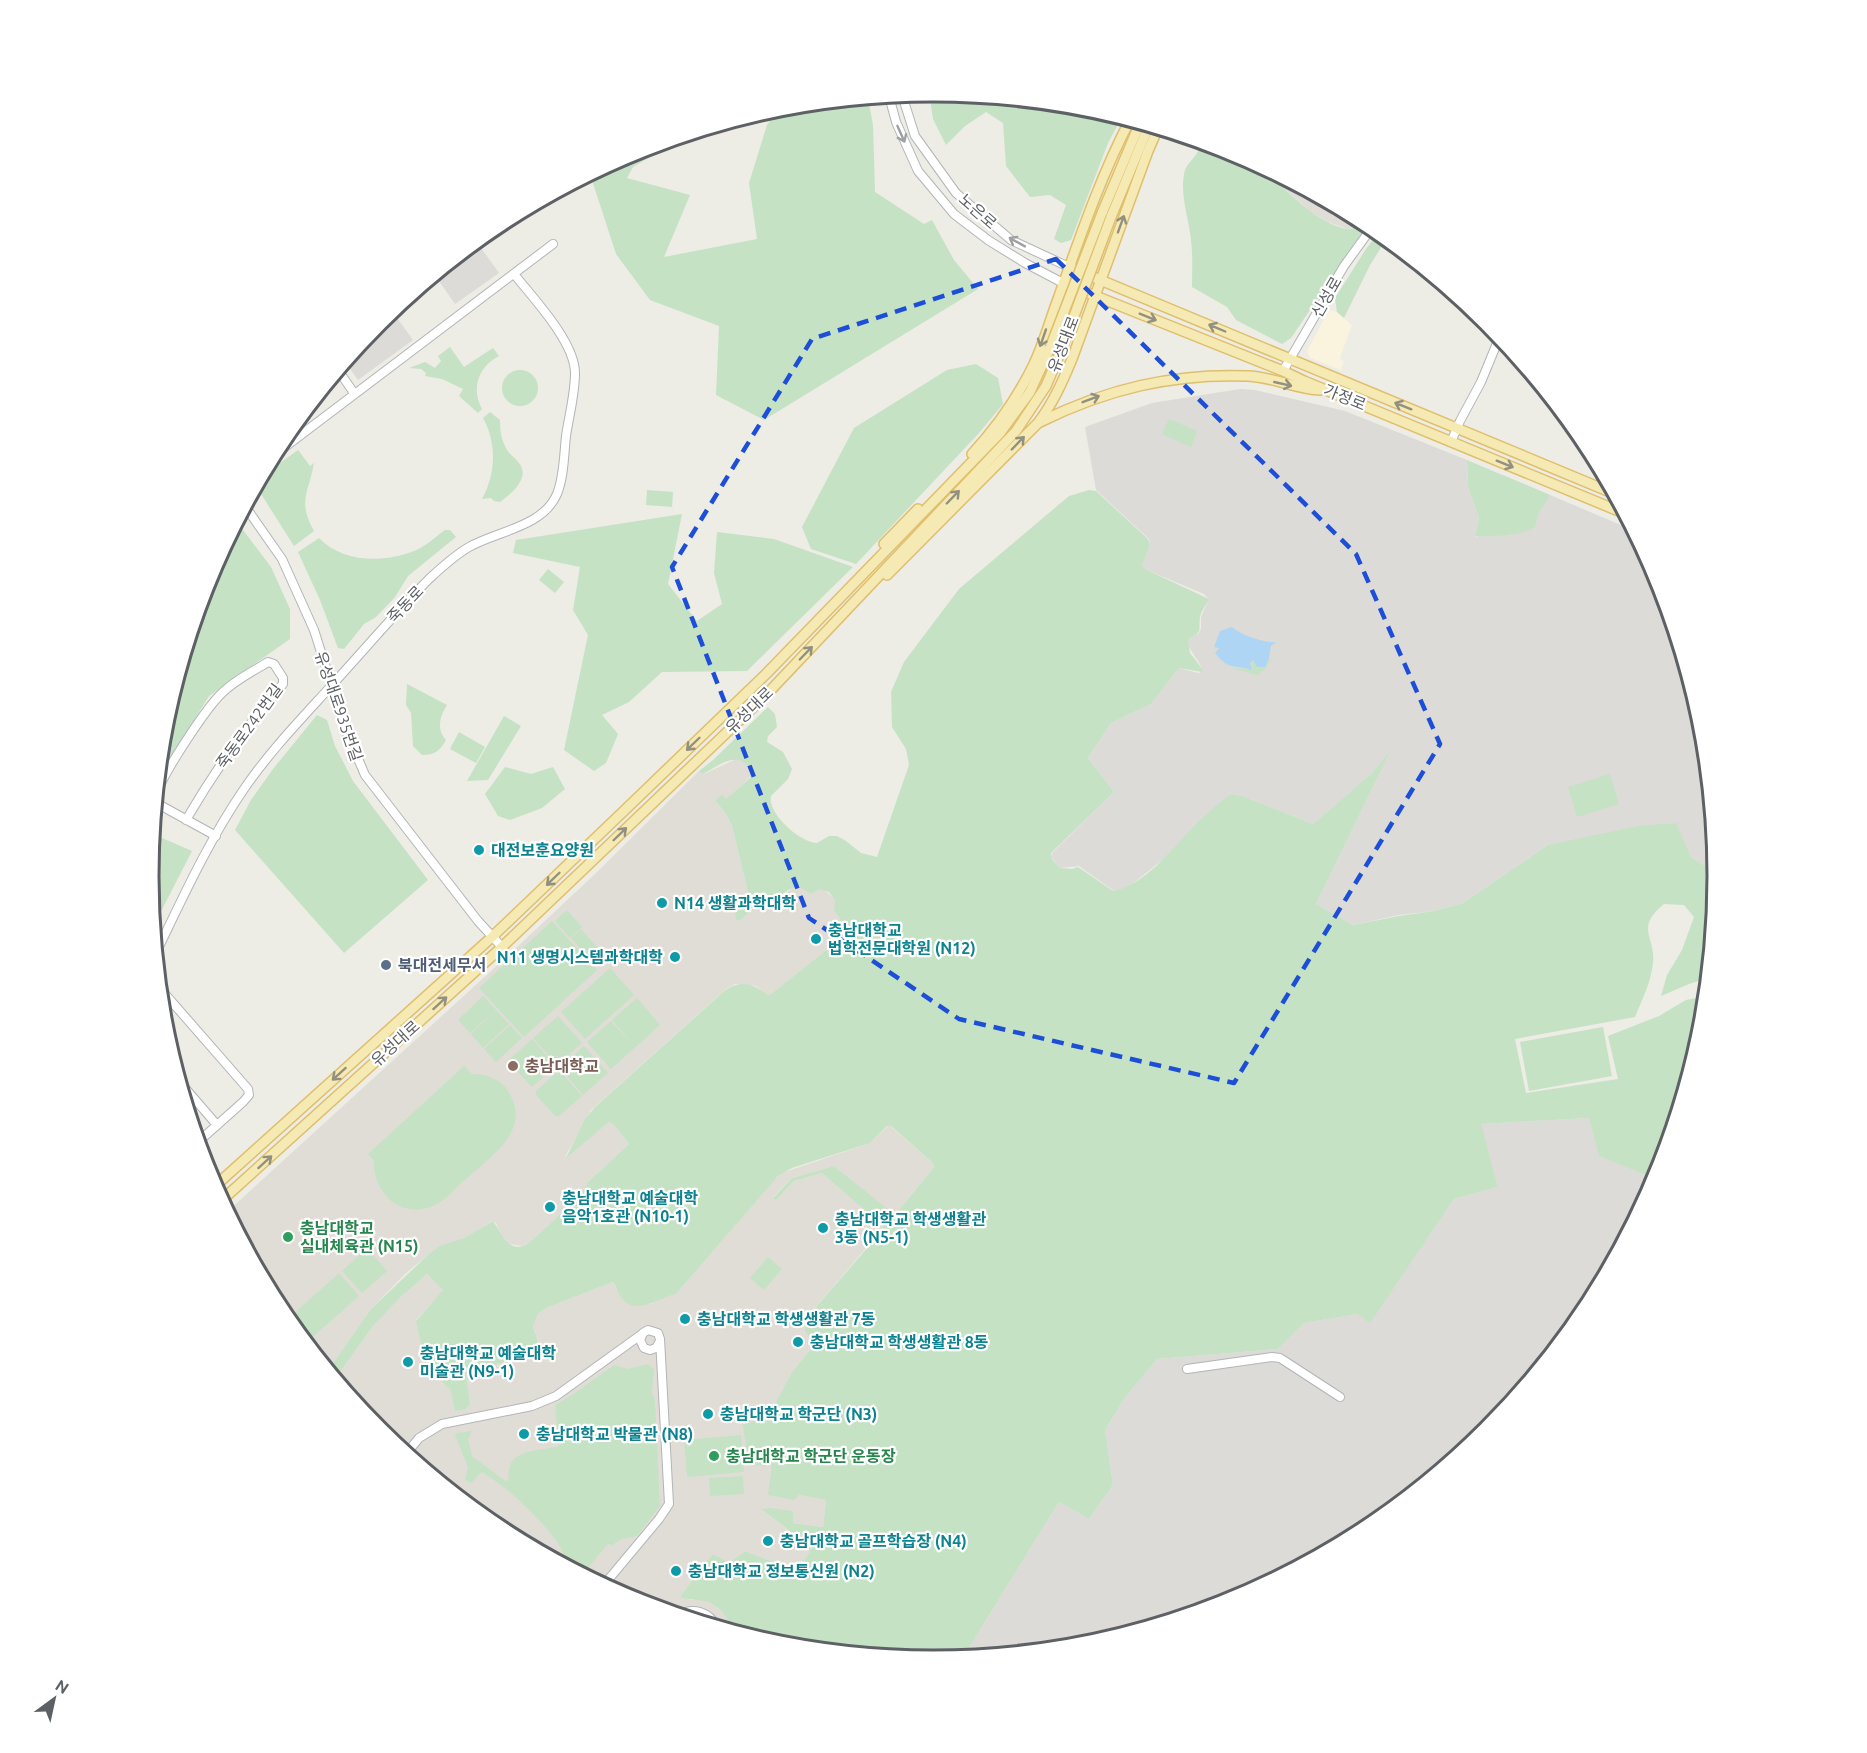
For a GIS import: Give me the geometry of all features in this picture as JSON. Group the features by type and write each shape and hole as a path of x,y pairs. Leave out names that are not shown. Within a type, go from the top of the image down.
{"main road":[{"path":"847,590 894,532 994,429 1017,394 1035,362 1118,141 1126,126"},
{"name":"유성대로","path":"228,1195 502,947 766,695 1016,431 1046,386 1061,351 1106,215 1138,129"},
{"name":"유성대로","path":"221,1180 492,937 766,674 1000,433 1030,392 1106,215 1146,132"},
{"path":"855,601 899,564 1038,423 1059,391 1155,135"},
{"name":"노은로","path":"1070,267 1101,279"},
{"name":"가정로","path":"1101,279 1604,490"},
{"name":"가정로","path":"1063,283 1283,370 1615,509"},
{"path":"1038,423 1109,393 1158,382 1251,376 1308,389 1328,390"}],"street":[{"name":"노은로","path":"905,103 915,136 956,193 1011,240 1070,267"},
{"name":"노은로","path":"891,104 896,123 918,171 954,214 1024,264 1063,283"},
{"name":"신성로","path":"1283,370 1344,266 1366,234"},
{"path":"295,439 553,244"},
{"name":"죽동로","path":"162,941 216,836 244,789 284,738 432,576 479,542 533,519 545,511 557,494 561,481 575,373 574,363 563,338 514,274"},
{"path":"1451,442 1481,382 1496,345"},
{"path":"342,376 354,393"},
{"name":"유성대로935번길","path":"250,513 282,559 314,630 331,687 356,758 365,775 478,921 502,947"},
{"name":"죽동로242번길","path":"166,778 215,699 234,682 268,662 274,664 283,678 283,684 213,775 186,820"},
{"path":"163,807 216,836"},
{"path":"169,999 248,1089 249,1095 243,1102 204,1136"},
{"path":"191,1095 216,1125"},
{"path":"412,1448 428,1431 446,1422 527,1407 548,1400 566,1390 643,1333 648,1330 655,1331 660,1341 669,1504 609,1579"},
{"path":"643,1333 640,1340 661,1362"},
{"path":"620,1351 632,1347 656,1348 660,1341"},
{"path":"1187,1369 1272,1357 1280,1358 1340,1397"},
{"path":"689,1611 700,1611 710,1618"}],"highlighted area":[{"path":"1056,259 1356,554 1440,744 1234,1083 959,1019 809,918 672,567 812,339"}],"shaded area":[{"path":"1280,184 1355,228 1347,229 1328,222 1310,211"},
{"path":"481,248 499,273 455,304 439,281"},
{"path":"1329,310 1337,312 1352,325 1340,358 1344,362 1341,370 1310,358 1307,351"},
{"path":"397,318 413,340 358,380 349,368"},
{"path":"1240,389 1255,390 1345,411 1467,460 1468,487 1479,517 1475,536 1478,537 1503,475 1624,526 1649,580 1682,676 1701,775 1708,867 1691,857 1675,823 1548,845 1463,903 1434,911 1399,915 1353,925 1316,904 1389,754 1372,773 1313,824 1243,796 1231,794 1192,828 1171,853 1126,889 1114,891 1079,866 1060,868 1052,858 1052,853 1114,792 1088,758 1111,723 1151,704 1179,668 1202,672 1201,666 1189,647 1188,640 1199,633 1201,617 1209,599 1204,594 1142,566 1150,545 1149,539 1096,490 1085,427 1152,403"},
{"name":"충남대학교","path":"736,759 745,762 753,774 726,800 715,800 732,826 748,892 735,908 740,920 757,907 765,909 795,886 802,887 810,894 817,889 823,889 834,898 836,902 834,910 849,932 771,994 768,995 756,986 735,984 726,989 591,1110 565,1157 609,1122 629,1144 588,1182 581,1195 529,1243 522,1246 509,1244 502,1237 496,1223 492,1221 465,1238 435,1249 405,1274 371,1309 332,1364 290,1307 263,1264 233,1206 502,961 596,873 699,771 704,774"},
{"path":"1589,1118 1600,1156 1648,1176 1604,1264 1577,1307 1516,1387 1481,1424 1405,1491 1364,1520 1321,1547 1230,1592 1134,1625 1085,1636 1035,1644 968,1650 1059,1502 1089,1519 1113,1485 1105,1430 1124,1399 1157,1359 1278,1349 1304,1323 1357,1314 1370,1322 1454,1199 1498,1187 1480,1124"},
{"path":"889,1125 932,1162 934,1167 895,1215 892,1215 834,1166 792,1178 773,1197 776,1200 794,1181 822,1173 881,1223 883,1228 804,1321 805,1331 815,1344 792,1372 765,1423 743,1420 772,1464 799,1495 826,1500 823,1527 793,1523 793,1512 762,1510 812,1548 797,1571 745,1551 689,1600 703,1600 714,1605 730,1624 637,1592 591,1571 503,1520 423,1459 386,1424 339,1373 373,1326 427,1274 443,1291 416,1320 450,1389 455,1410 466,1409 470,1404 464,1369 503,1361 538,1358 543,1353 533,1326 538,1314 546,1308 613,1282 623,1300 632,1304 650,1304 677,1293 782,1173 870,1143"}],"green space":[{"path":"931,102 1035,109 1118,124 1108,143 1071,240 1061,243 1054,239 1066,205 1050,195 1030,197 1006,166 1003,123 986,112 965,126 946,145 933,119"},
{"path":"869,105 873,125 875,192 924,224 932,220 954,260 978,289 764,420 716,395 719,326 650,300 616,254 592,181 656,154 633,167 627,178 690,195 664,257 757,239 749,183 767,125 771,119 782,117"},
{"path":"1196,148 1276,182 1326,221 1347,229 1355,227 1363,232 1291,338 1282,344 1236,320 1227,307 1192,287 1192,246 1183,182 1186,167 1198,151"},
{"path":"1373,240 1382,246 1344,318 1337,312 1335,298"},
{"path":"450,347 464,367 493,348 499,356 481,372 477,393 482,409 478,413 459,396 463,389 442,379 425,376 426,373 421,369 409,368 425,362 435,368 441,361 438,356"},
{"path":"976,364 998,378 1003,404 979,433 856,564 811,549 802,527 854,428 947,370"},
{"path":"520,370 533,375 538,388 533,401 520,406 507,401 502,388 507,375"},
{"path":"490,412 500,420 504,445 517,461 523,474 518,485 500,502 491,498 482,499 492,469 493,448 483,418"},
{"path":"1169,419 1197,431 1191,447 1162,434"},
{"path":"298,450 310,466 314,463 305,504 314,531 294,546 261,493 279,464"},
{"path":"1467,460 1550,495 1539,512 1533,528 1514,534 1475,536 1479,517 1468,487"},
{"path":"647,490 673,492 672,507 646,505"},
{"path":"1089,490 1096,491 1148,539 1150,545 1142,566 1209,599 1201,615 1199,630 1188,640 1190,653 1203,670 1202,672 1179,668 1151,704 1111,723 1088,758 1114,792 1051,853 1052,859 1060,868 1078,867 1113,891 1124,888 1146,875 1201,819 1231,794 1243,796 1313,824 1372,773 1390,752 1316,904 1353,925 1434,911 1463,903 1548,845 1638,826 1676,823 1691,857 1708,867 1706,927 1701,980 1661,996 1667,975 1682,950 1694,917 1684,905 1664,904 1650,920 1648,927 1653,954 1652,970 1635,1017 1515,1039 1526,1093 1618,1079 1608,1036 1659,1016 1686,1000 1698,998 1682,1077 1648,1176 1599,1156 1589,1118 1481,1124 1498,1187 1454,1199 1370,1323 1357,1314 1304,1323 1278,1349 1157,1359 1124,1399 1105,1430 1113,1485 1089,1519 1059,1502 968,1650 883,1649 832,1644 733,1625 729,1624 714,1605 680,1597 713,1554 729,1563 745,1551 797,1571 812,1548 761,1509 793,1511 793,1523 823,1527 826,1500 799,1495 794,1500 768,1495 772,1465 749,1466 742,1420 765,1422 792,1372 815,1344 805,1331 804,1321 881,1232 883,1226 822,1173 794,1181 776,1200 773,1198 792,1178 834,1166 895,1215 934,1167 932,1162 891,1126 887,1126 870,1143 792,1168 778,1176 676,1294 649,1304 635,1306 622,1299 613,1282 546,1308 538,1314 533,1326 543,1356 465,1369 470,1404 466,1409 455,1411 450,1389 426,1365 416,1321 443,1290 427,1274 373,1326 339,1373 332,1364 371,1309 431,1252 440,1246 464,1238 493,1221 506,1241 516,1247 522,1246 529,1243 581,1195 588,1182 629,1144 609,1122 566,1158 585,1119 595,1107 722,993 734,986 745,984 768,995 771,994 849,932 834,910 835,900 829,892 820,889 810,894 799,886 788,890 765,909 757,907 740,920 736,920 735,908 748,892 732,826 715,800 722,795 726,799 750,778 752,771 741,761 729,760 703,774 699,771 768,707 775,714 777,727 768,736 767,742 783,752 792,769 788,779 771,796 774,811 794,833 810,842 817,843 829,836 837,836 861,853 877,857 909,765 906,749 892,727 891,692 904,662 959,589 1069,496"},
{"path":"682,514 668,584 697,621 722,604 714,573 717,532 774,539 853,567 747,671 662,672 629,702 602,715 618,734 606,763 594,771 564,750 588,635 573,610 580,567 513,553 516,540"},
{"path":"242,529 271,567 290,609 290,639 209,696 168,762 185,676 200,628 218,580"},
{"path":"445,530 450,530 456,537 408,576 395,597 376,617 364,624 344,649 338,648 320,600 298,552 319,538 329,546 351,556 389,558 418,549"},
{"path":"548,569 564,582 555,593 539,580"},
{"path":"1268,658 1270,660 1265,669 1257,675 1232,668 1252,669 1251,661 1268,660"},
{"path":"407,684 447,705 440,722 441,731 446,740 439,750 433,753 422,755 413,746 411,713 406,705"},
{"path":"317,715 327,720 335,746 353,781 428,880 344,953 235,830 251,800 273,769"},
{"path":"504,716 521,726 488,780 467,781"},
{"path":"459,732 485,747 476,763 450,749"},
{"path":"505,767 531,774 553,767 565,789 542,808 510,820 498,816 485,794"},
{"path":"1610,774 1619,804 1577,817 1568,787"},
{"path":"161,837 192,851 160,913"},
{"path":"567,910 582,927 570,938 555,921"},
{"path":"552,921 597,970 524,1037 479,988"},
{"path":"581,929 605,956 595,965 571,938"},
{"path":"610,968 634,995 585,1039 561,1012"},
{"path":"483,996 496,1010 470,1033 458,1020"},
{"path":"637,998 660,1025 611,1069 587,1042 611,1021 634,1046 612,1020"},
{"path":"496,1010 509,1024 483,1048 471,1034"},
{"path":"558,1016 582,1043 557,1065 533,1038"},
{"path":"510,1025 522,1038 496,1062 484,1049"},
{"path":"1603,1027 1612,1076 1529,1091 1520,1042"},
{"path":"532,1039 556,1066 532,1087 508,1061"},
{"path":"584,1046 608,1073 583,1095 560,1068"},
{"path":"464,1066 472,1074 492,1078 501,1083 508,1091 516,1118 512,1130 497,1151 440,1202 419,1209 408,1209 398,1205 383,1192 378,1183 374,1161 368,1154"},
{"path":"559,1070 582,1096 559,1116 555,1116 536,1095 536,1091"},
{"path":"367,1248 387,1271 362,1293 342,1271"},
{"path":"768,1257 782,1269 764,1290 750,1278"},
{"path":"339,1273 359,1296 312,1338 294,1313"},
{"path":"648,1364 654,1369 652,1393 655,1400 660,1506 637,1536 622,1539 612,1545 608,1544 587,1569 565,1557 559,1545 530,1511 492,1478 482,1472 471,1483 465,1480 468,1467 455,1435 472,1431 468,1439 472,1456 508,1481 510,1466 518,1456 559,1446 555,1405 614,1365 628,1369"},
{"name":"충남대학교 학군단 운동장","path":"741,1435 744,1472 687,1477 684,1440"},
{"name":"충남대학교 학군단 운동장","path":"743,1476 744,1494 710,1496 709,1478"}],"water":[{"path":"1232,627 1253,638 1276,642 1271,646 1265,667 1257,667 1253,660 1250,663 1252,670 1232,666 1215,653 1219,648 1214,647 1220,631"}],"place":[{"name":"대전보훈요양원","path":"479,850"},
{"name":"N14 생활과학대학","path":"662,903"},
{"name":"충남대학교 법학전문대학원 (N12)","path":"816,939"},
{"name":"N11 생명시스템과학대학","path":"675,957"},
{"name":"북대전세무서","path":"386,965"},
{"name":"충남대학교","path":"513,1066"},
{"name":"충남대학교 예술대학 음악1호관 (N10-1)","path":"550,1207"},
{"name":"충남대학교 학생생활관 3동 (N5-1)","path":"823,1228"},
{"name":"충남대학교 실내체육관 (N15)","path":"288,1237"},
{"name":"충남대학교 학생생활관 7동","path":"685,1319"},
{"name":"충남대학교 학생생활관 8동","path":"798,1342"},
{"name":"충남대학교 예술대학 미술관 (N9-1)","path":"408,1362"},
{"name":"충남대학교 학군단 (N3)","path":"708,1414"},
{"name":"충남대학교 박물관 (N8)","path":"524,1434"},
{"name":"충남대학교 학군단 운동장","path":"714,1456"},
{"name":"충남대학교 골프학습장 (N4)","path":"768,1541"},
{"name":"충남대학교 정보통신원 (N2)","path":"676,1571"}]}
